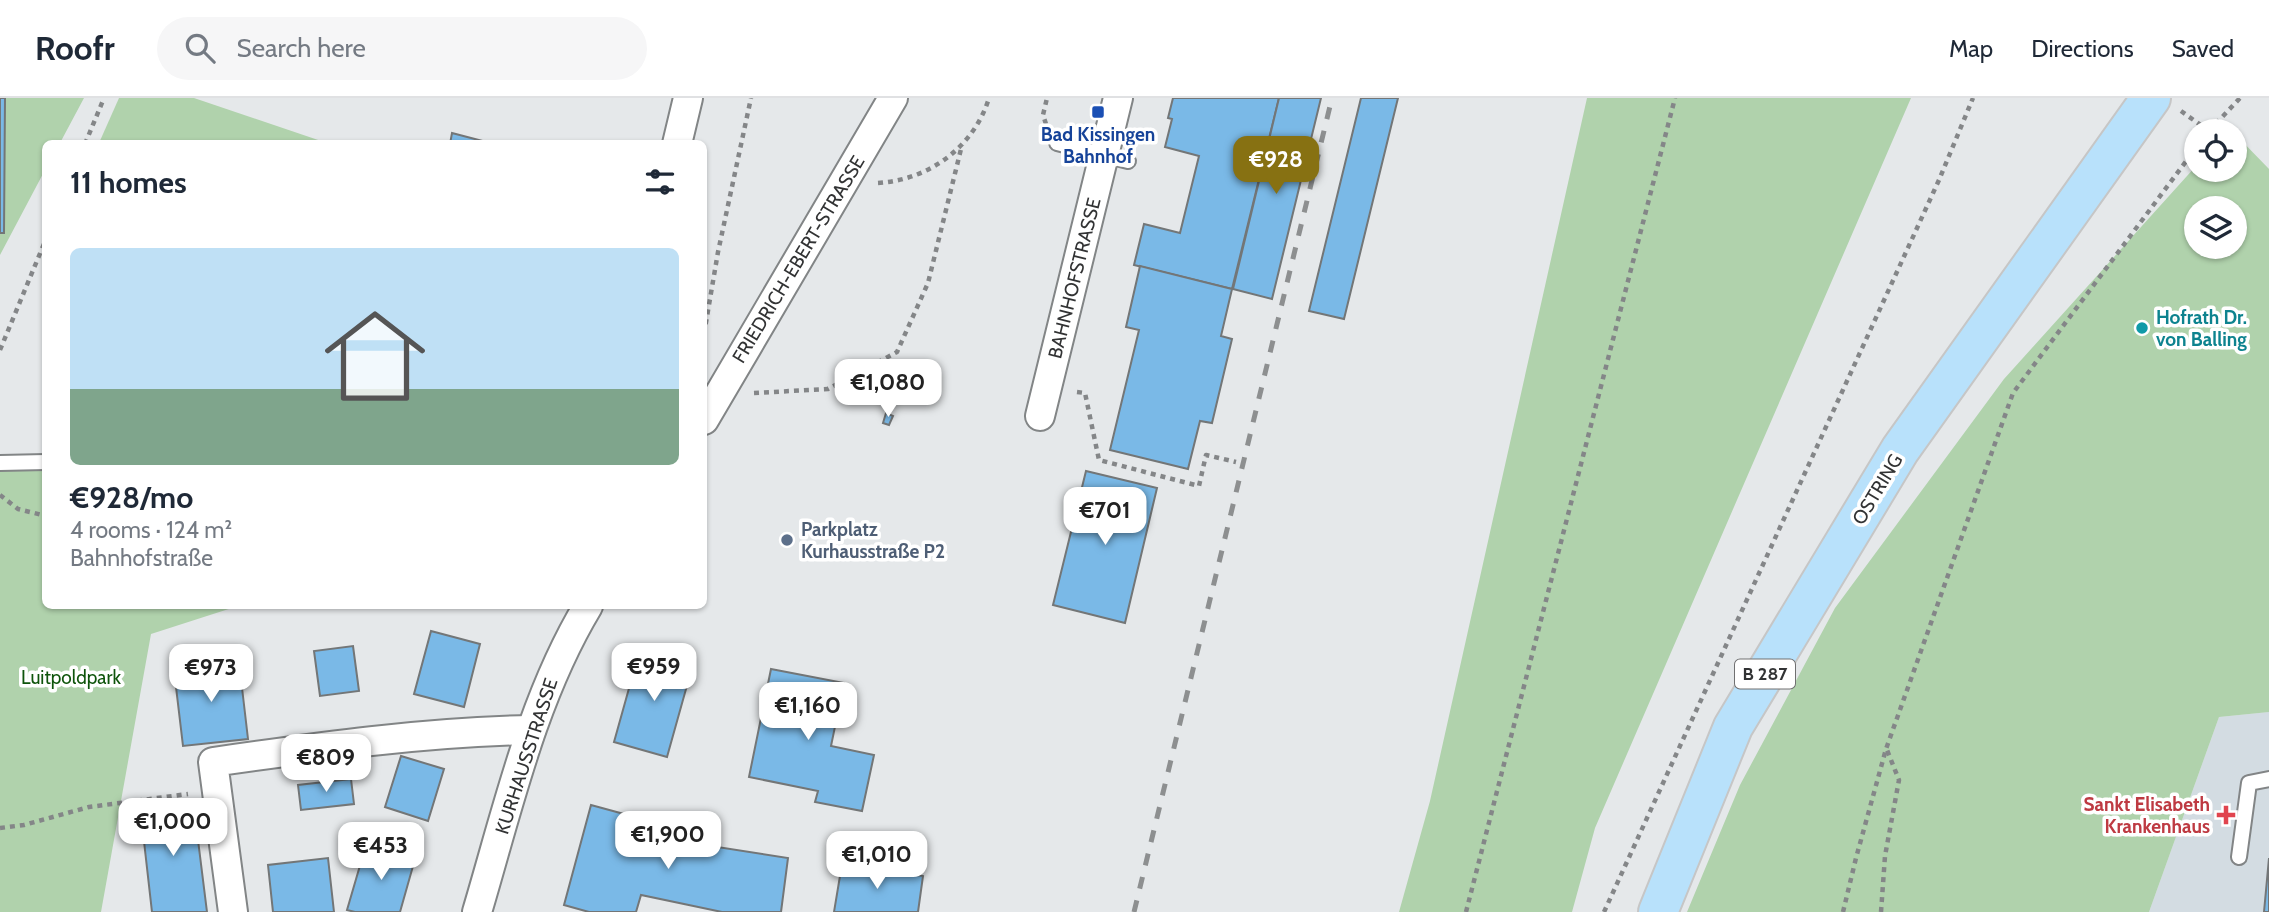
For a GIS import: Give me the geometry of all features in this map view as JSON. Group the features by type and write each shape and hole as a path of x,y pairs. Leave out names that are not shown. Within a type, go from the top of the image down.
{"main road":[{"name":"OSTRING","path":"1658,912 1733,727 1900,450 2162,101"}],"street":[{"path":"678,140 688,98"},
{"name":"FRIEDRICH-EBERT-STRASSE","path":"707,414 893,98"},
{"name":"BAHNHOFSTRASSE","path":"1040,416 1116,158 1118,98"},
{"name":"KURHAUSSTRASSE","path":"477,912 531,730 550,677 586,609"},
{"path":"233,912 213,762 349,744 531,730"}],"lane":[{"path":"1057,143 1116,158"},
{"path":"0,463 42,462"},
{"path":"2239,857 2249,783 2269,779"}],"path":[{"path":"87,140 104,98"},
{"path":"707,316 751,98"},
{"path":"850,170 871,184 900,182 921,174 941,163 962,145 980,122 989,98"},
{"path":"1466,912 1675,98"},
{"path":"1604,912 1939,180 1973,98"},
{"path":"2220,119 2240,98"},
{"path":"2162,101 2190,119"},
{"path":"727,377 756,393 828,389 897,352 928,283 962,145"},
{"path":"1843,912 1886,749 2012,393 2184,164"},
{"path":"0,350 42,249"},
{"path":"1048,386 1085,393 1099,460 1199,485 1206,455 1236,462"},
{"path":"0,495 18,509 42,515"},
{"path":"1881,912 1885,856 1899,780 1886,749"},
{"path":"0,828 24,825 89,807 217,790"}],"shaded area":[{"name":"Sankt Elisabeth Krankenhaus","path":"2269,712 2269,912 2149,912 2219,717"}],"green space":[{"path":"0,98 84,98 62,140 42,140 42,176 0,255"},
{"path":"119,98 194,98 318,140 100,140"},
{"path":"1587,98 1911,98 1595,828 1572,912 1399,912 1430,801"},
{"path":"2247,146 2269,169 2269,712 2219,717 2149,912 1687,912 1740,785 1835,608 2004,379 2184,179 2184,182 2247,182"},
{"name":"Luitpoldpark","path":"42,462 42,609 229,609 151,634 101,912 0,912 0,463"}],"building":[{"path":"0,98 5,98 4,233 0,233"},
{"path":"1173,98 1279,98 1232,289 1134,265 1144,224 1180,233 1199,156 1165,147 1172,119 1168,118"},
{"path":"1279,98 1321,98 1272,299 1233,289"},
{"path":"1361,98 1398,98 1344,319 1309,311"},
{"path":"452,133 479,140 451,140"},
{"path":"1140,266 1232,289 1221,336 1232,339 1212,423 1200,421 1188,469 1110,450 1139,330 1126,327"},
{"path":"886,413 893,416 889,425 883,423"},
{"path":"1086,471 1157,488 1125,623 1053,605"},
{"path":"431,631 480,644 464,707 414,694"},
{"path":"353,646 359,691 320,696 314,651"},
{"path":"640,649 693,664 667,757 614,742"},
{"path":"239,662 248,739 183,746 174,670"},
{"path":"771,669 844,683 831,746 874,755 862,811 815,802 818,791 749,777"},
{"path":"401,756 444,769 428,821 385,807"},
{"path":"351,779 354,804 301,810 298,785"},
{"path":"193,800 207,912 152,912 140,806"},
{"path":"591,805 657,823 653,837 788,858 781,912 722,912 641,895 636,912 589,912 564,905"},
{"path":"366,845 415,859 400,912 347,910"},
{"path":"328,858 334,912 273,912 268,865"},
{"path":"2269,858 2269,912 2264,912"},
{"path":"842,864 923,876 918,912 834,912"}],"railway":[{"path":"1134,912 1332,98"}],"place":[{"name":"Bad Kissingen Bahnhof","path":"1098,112"},
{"name":"Hofrath Dr. von Balling","path":"2142,328"},
{"name":"Parkplatz Kurhausstraße P2","path":"787,540"},
{"name":"Sankt Elisabeth Krankenhaus","path":"2226,815"}]}
